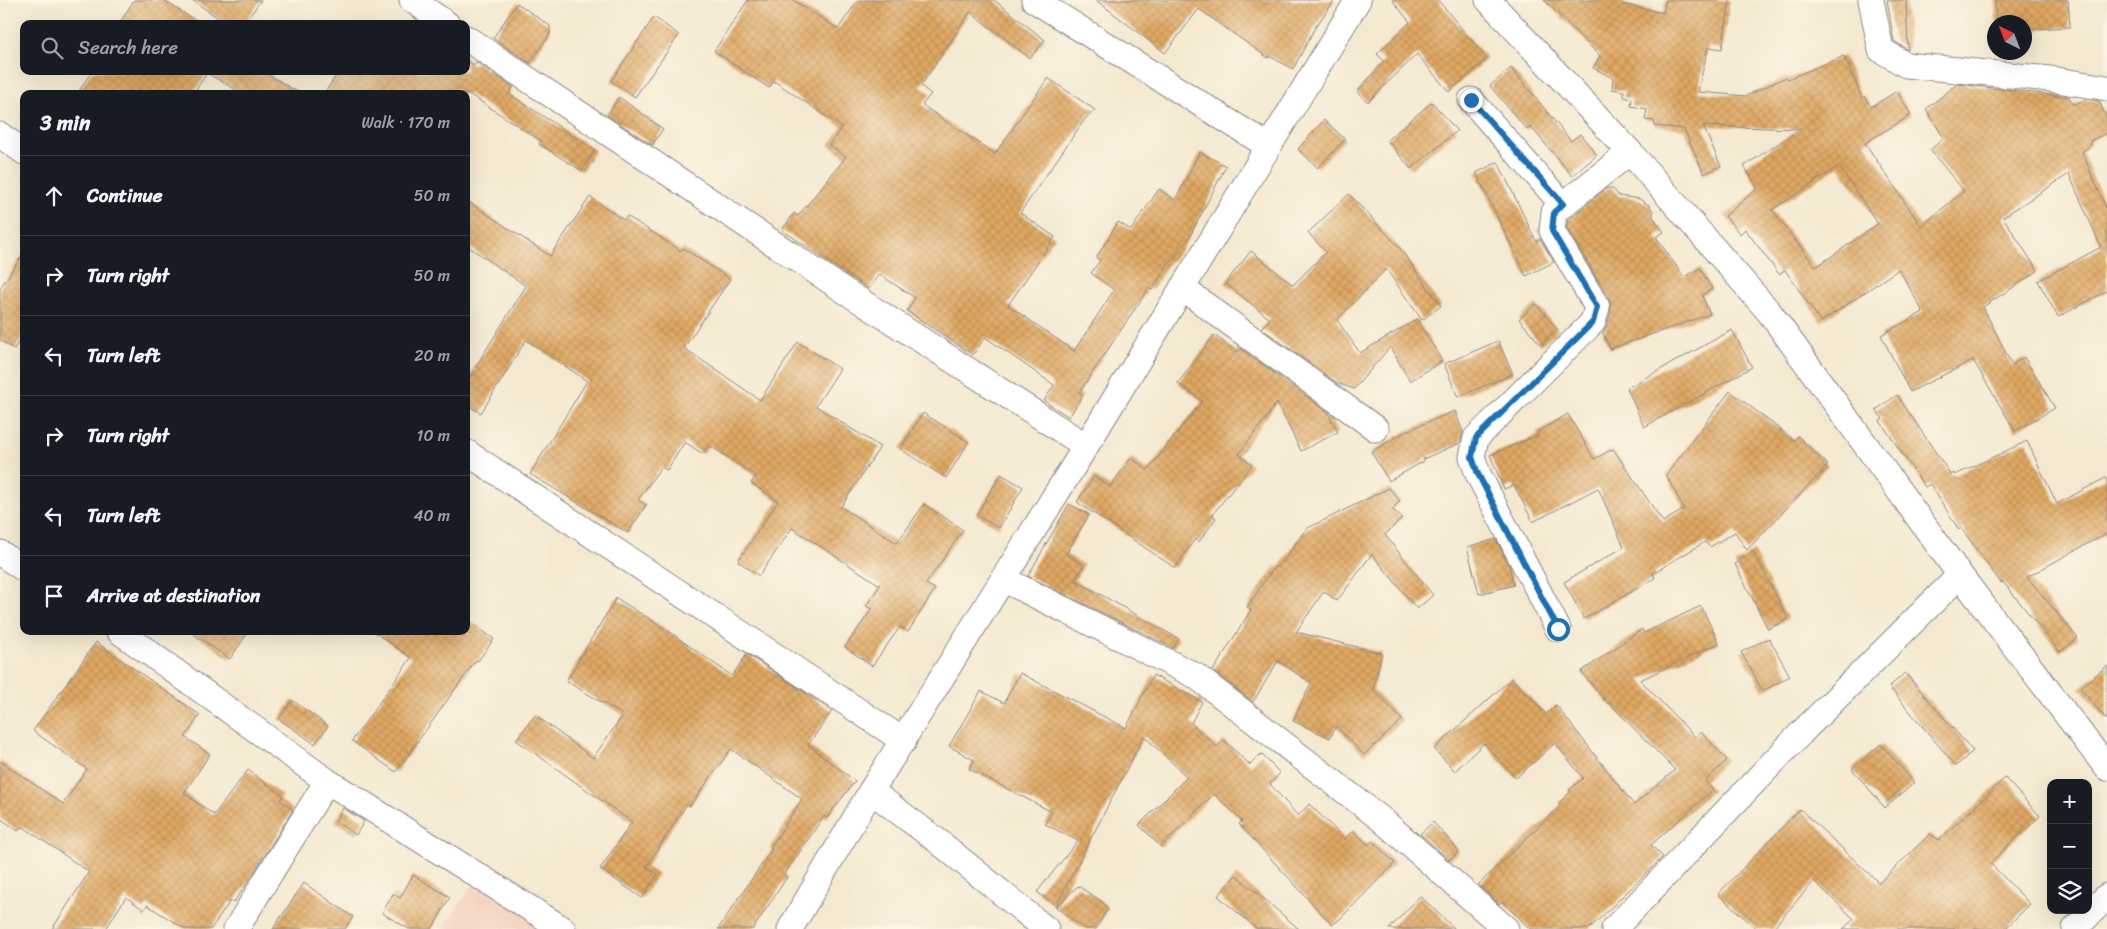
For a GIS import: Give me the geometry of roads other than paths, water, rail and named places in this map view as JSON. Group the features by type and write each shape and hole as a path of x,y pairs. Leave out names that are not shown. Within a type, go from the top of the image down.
{"street":[{"path":"412,0 441,20"},
{"path":"1034,0 1268,146"},
{"path":"790,929 871,791 904,741 1086,446 1358,0"},
{"path":"1488,0 1630,152 1770,313 1960,575 2107,768"},
{"path":"1871,0 1881,50 1906,64 2050,79 2107,88"},
{"path":"470,41 844,291 1086,446"},
{"path":"1471,100 1563,204"},
{"path":"0,135 20,149"},
{"path":"1558,629 1478,474 1472,457 1476,438 1593,322 1597,307 1552,231 1554,212 1630,152"},
{"path":"1182,288 1376,429"},
{"path":"470,455 904,741"},
{"path":"0,553 20,566"},
{"path":"1614,929 1802,732 1960,575"},
{"path":"1003,579 1196,676 1381,819 1506,929"},
{"path":"128,635 327,780 563,929"},
{"path":"236,929 327,780"},
{"path":"871,791 939,842 1046,929"},
{"path":"2075,929 2107,896"}]}
